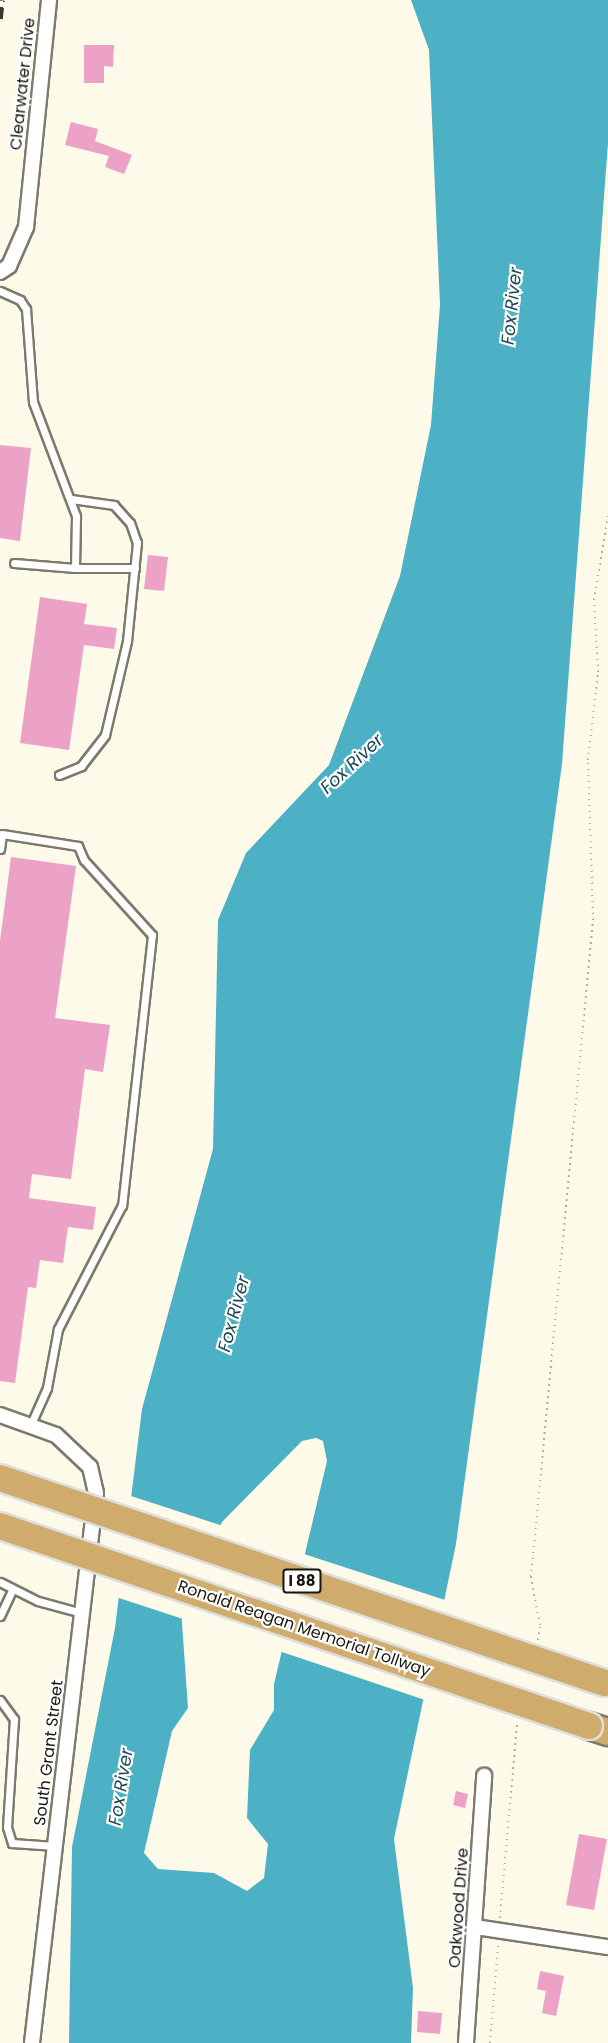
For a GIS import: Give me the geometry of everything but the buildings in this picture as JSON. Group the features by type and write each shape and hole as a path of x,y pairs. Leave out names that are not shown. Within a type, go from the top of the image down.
{"highway":[{"name":"I 88","path":"0,1478 606,1684"},
{"name":"Ronald Reagan Memorial Tollway","path":"0,1526 599,1729"}],"street":[{"name":"Clearwater Drive","path":"0,272 9,266 26,227 49,0"},
{"path":"0,1415 30,1426"},
{"name":"South Grant Street","path":"30,1426 56,1435 90,1467 96,1492 32,2043"},
{"name":"Oakwood Drive","path":"466,2043 484,1776"},
{"path":"475,1927 608,1947"}],"lane":[{"path":"0,291 12,295 26,309 33,402 48,452 71,499 76,516 75,568"},
{"path":"59,776 81,766 105,735 127,641 137,543 130,523 114,505 71,499"},
{"path":"14,563 75,568 135,568"},
{"path":"0,849 2,834 78,846 84,860 152,935 122,1205 58,1329 47,1388 30,1426"},
{"path":"0,1582 12,1590 82,1613"},
{"path":"0,1616 12,1590"},
{"path":"0,1700 14,1719 7,1827 12,1843 55,1846"}],"path":[{"path":"538,1644 540,1625 531,1577 592,920 588,760 598,672 594,600 608,515"},
{"path":"500,1922 517,1721"},
{"path":"490,2043 498,1941"}],"water":[{"name":"Fox River","path":"411,0 608,0 608,143 562,764 456,1544 394,1839 413,1988 411,2043 69,2043 72,1847 115,1628 142,1409 213,1149 218,920 246,853 329,765 400,576 431,425 440,305 429,50","holes":["316,1438 323,1441 327,1461 274,1684 274,1710 250,1750 247,1818 268,1844 264,1878 247,1891 214,1873 158,1869 144,1853 172,1731 188,1708 181,1609 222,1522 302,1441"]}],"pier":[{"path":"128,1495 223,1526 203,1563 183,1619 116,1597"},
{"path":"301,1553 448,1601 428,1701 279,1651"}],"railway":[{"path":"0,19 2,0"}]}
